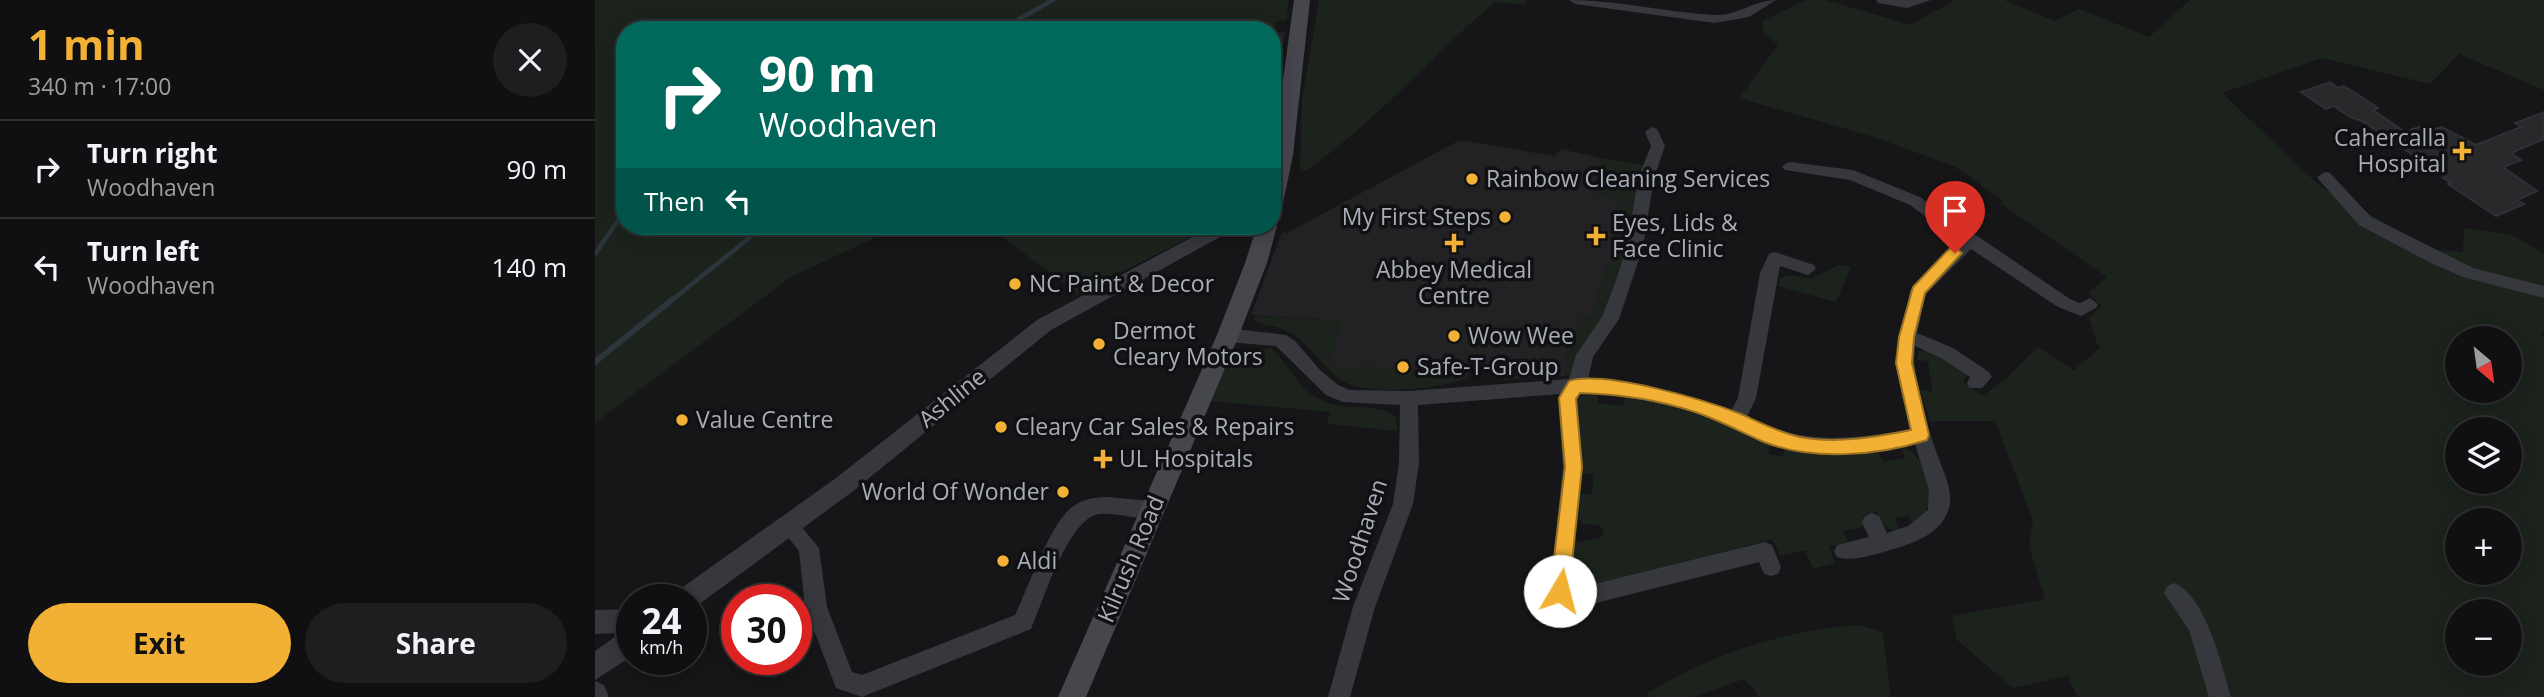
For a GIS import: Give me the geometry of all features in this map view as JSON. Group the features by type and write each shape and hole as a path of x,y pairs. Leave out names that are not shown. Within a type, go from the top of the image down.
{"main road":[{"path":"1281,163 1302,0"},
{"name":"Kilrush Road","path":"1072,697 1228,335 1264,235"}],"street":[{"path":"1575,0 1728,19 1752,12 1770,0"},
{"path":"1882,0 1907,4 1925,0"},
{"path":"1652,132 1658,146 1646,178 1635,247 1610,319 1585,355 1575,386 1567,398 1573,467 1560,591 1554,602 1564,609 1583,597 1765,551 1771,567"},
{"path":"1786,166 1853,175 1885,186 1915,201 2064,303 2081,310 2090,304"},
{"path":"2325,177 2354,212 2437,260 2469,273 2544,292"},
{"name":"Ashline","path":"707,584 789,526 1044,325 1209,235"},
{"path":"1843,551 1912,534 1928,524 1941,502 1904,363 1906,337 1918,291 1970,240"},
{"path":"1737,420 1747,398 1768,273 1775,258 1808,269"},
{"path":"1228,335 1280,341 1289,346 1313,374 1332,390 1349,397 1409,398 1575,386 1613,387 1694,405 1737,420 1769,436 1803,444 1832,447 1884,444 1921,435"},
{"path":"1906,337 1923,340 1949,353 1983,377 1976,383"},
{"name":"Woodhaven","path":"1339,697 1364,607 1403,504 1409,463 1409,398"},
{"path":"789,526 809,548 816,607 844,680 862,686 1023,622 1068,522 1083,510 1113,505 1152,510"},
{"path":"1872,523 1881,542"},
{"path":"2174,593 2198,625 2220,697"},
{"path":"595,622 616,621"},
{"path":"595,667 616,652"}],"shaded area":[{"path":"595,0 1288,0 1287,20 1281,21 616,21 616,235 881,235 791,277 595,423"},
{"path":"1319,0 1527,0 1525,5 1495,2 1380,110 1307,170 1300,169 1302,100"},
{"path":"1806,0 1826,0 1910,25 1955,0 2004,0 2055,21 2079,9 2149,37 2190,0 2544,0 2544,90 2459,54 2430,84 2322,58 2222,93 2320,186 2431,249 2463,252 2464,228 2512,235 2544,254 2544,330 2541,335 2544,337 2544,697 2077,697 2068,676 2013,688 1957,640 1952,616 2045,599 2029,547 2033,520 1995,421 1930,421 1920,390 1932,391 1928,361 1917,360 1919,351 1932,350 1964,368 1964,382 1982,396 2007,378 2038,347 2074,370 2101,347 2097,344 2089,318 2102,306 2088,293 2107,277 2000,203 2003,201 1956,167 1874,137 1739,98 1778,45 1763,31 1762,21"},
{"path":"1281,32 1285,32 1281,53"},
{"path":"1460,140 1554,156 1561,149 1601,158 1595,194 1629,201 1622,241 1617,241 1615,263 1606,263 1602,289 1597,289 1593,317 1580,316 1576,346 1568,345 1564,376 1496,370 1452,373 1362,366 1361,369 1327,367 1342,321 1251,315 1282,232 1287,233"},
{"path":"1601,158 1643,165 1640,178 1630,177 1627,188 1636,191 1624,259 1603,316 1577,357 1572,375 1564,376 1568,345 1576,345 1580,316 1593,316 1597,289 1602,289 1606,262 1615,263 1617,241 1611,240 1616,203 1629,202 1594,194"},
{"path":"1000,235 1194,235 1078,294"},
{"path":"1839,265 1851,267 1836,302 1778,286 1780,278 1788,275 1811,279"},
{"path":"1255,316 1342,321 1328,367 1361,369 1362,365 1452,373 1453,368 1470,369 1467,378 1422,388 1385,390 1352,385 1334,374 1293,334 1258,322 1254,320"},
{"path":"1271,348 1311,394 1328,403 1389,412 1396,417 1398,431 1327,424 1330,412 1210,401 1224,369 1230,362 1246,352"},
{"path":"1491,364 1497,364 1496,370 1562,376 1505,380 1494,374"},
{"path":"1584,395 1598,395 1598,403 1624,406 1625,398 1663,404 1731,425 1770,445 1768,454 1782,457 1785,450 1838,454 1878,452 1884,462 1905,458 1902,449 1909,450 1923,467 1932,498 1924,517 1913,525 1909,515 1895,518 1899,529 1893,531 1882,523 1877,512 1863,515 1866,526 1843,531 1848,542 1829,546 1835,563 1813,569 1805,550 1780,556 1772,539 1598,586 1580,583 1572,567 1575,543 1602,537 1604,532 1599,525 1584,524 1578,518 1579,494 1592,494 1594,474 1581,474 1581,442 1575,404 1577,399"},
{"path":"1859,625 1883,632 1891,697 1757,697 1757,693 1744,679 1694,697 1649,697 1647,693 1697,667 1749,646 1803,632"}],"building":[{"name":"Cahercalla Hospital","path":"2330,82 2338,88 2344,86 2378,108 2373,110 2405,132 2421,126 2428,131 2442,127 2476,145 2521,127 2515,123 2544,112 2544,139 2511,153 2521,160 2503,167 2537,191 2517,200 2524,204 2496,216 2448,184 2451,183 2443,178 2446,177 2362,121 2350,117 2334,106 2326,109 2301,92"}],"waterway":[{"path":"1016,21 1053,0"},
{"path":"595,254 616,223"},
{"path":"671,301 753,235"},
{"path":"595,362 673,299"}],"place":[{"name":"Cahercalla Hospital","path":"2462,151"},
{"name":"Rainbow Cleaning Services","path":"1472,179"},
{"name":"My First Steps","path":"1505,217"},
{"name":"Eyes, Lids & Face Clinic","path":"1596,236"},
{"name":"Abbey Medical Centre","path":"1454,243"},
{"name":"NC Paint & Decor","path":"1015,284"},
{"name":"Wow Wee","path":"1454,336"},
{"name":"Dermot Cleary Motors","path":"1099,344"},
{"name":"Safe-T-Group","path":"1403,367"},
{"name":"Value Centre","path":"682,420"},
{"name":"Cleary Car Sales & Repairs","path":"1001,427"},
{"name":"UL Hospitals","path":"1103,459"},
{"name":"World Of Wonder","path":"1063,492"},
{"name":"Aldi","path":"1003,561"}],"route":[{"path":"1560,591 1570,516 1573,467 1567,398 1575,386 1613,387 1652,394 1737,420 1769,436 1803,444 1861,446 1884,444 1921,435 1904,363 1906,337 1918,291 1955,253"}]}
